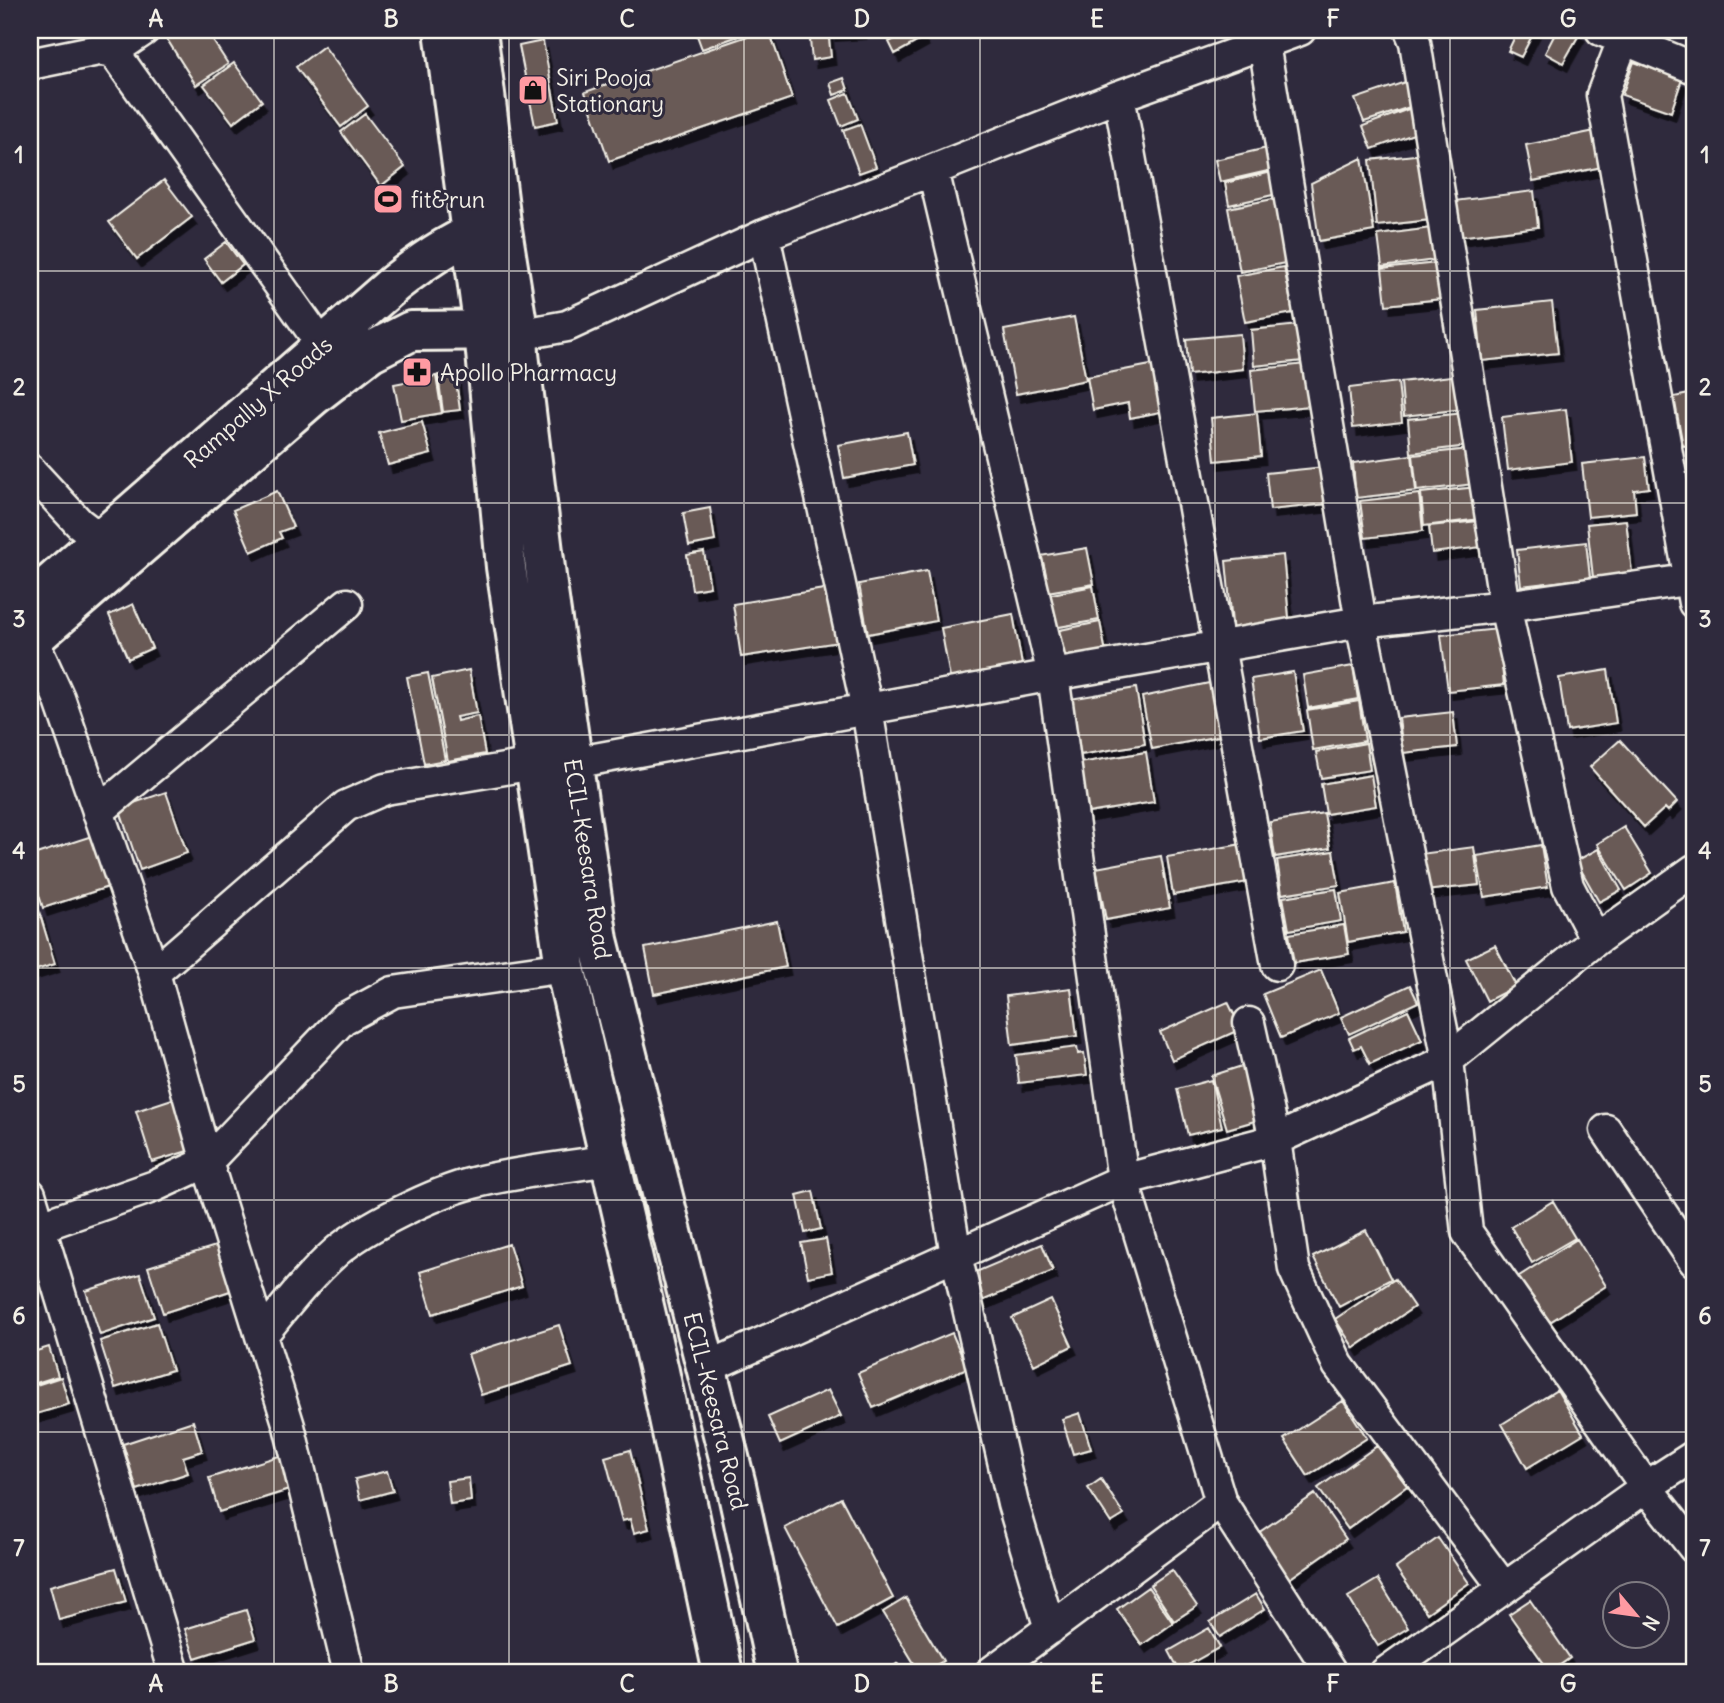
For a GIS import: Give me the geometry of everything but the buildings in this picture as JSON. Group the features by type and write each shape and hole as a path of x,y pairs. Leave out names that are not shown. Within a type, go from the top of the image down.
{"main road":[{"name":"ECIL-Keesara Road","path":"444,30 485,228 501,331 506,567 565,967 659,1371 723,1673"},
{"name":"ECIL-Keesara Road","path":"477,30 485,228"},
{"name":"Rampally X Roads","path":"31,627 100,540 332,360 432,254 485,228"},
{"name":"Rampally X Roads","path":"332,360 370,352 411,331 501,331"},
{"name":"ECIL-Keesara Road","path":"501,331 519,354 546,571 598,940 736,1485 777,1673"},
{"name":"Rampally X Roads","path":"31,627 313,396 332,360"}],"street":[{"path":"30,64 98,50 113,51 144,30"},
{"path":"501,331 534,332 567,326 764,235 1119,96 1300,30"},
{"path":"1410,30 1415,42 1505,606 1568,886 1596,940"},
{"path":"573,763 1361,622 1692,587 1602,95 1617,33 1694,68"},
{"path":"1264,44 1361,622 1448,1060 1466,1232 1646,1488 1694,1548"},
{"path":"113,51 332,360"},
{"path":"1119,96 1277,965"},
{"path":"933,170 1053,675 1123,1180 1221,1502 1331,1673"},
{"path":"764,235 867,709 956,1255 1013,1504 1050,1629"},
{"path":"30,470 79,523 100,540"},
{"path":"98,812 347,604"},
{"path":"31,627 59,698 154,973 207,1163 289,1426 349,1673"},
{"path":"154,973 346,806 385,789 534,764"},
{"path":"706,1368 1123,1180 1275,1140 1448,1060 1596,940 1694,870"},
{"path":"35,1228 155,1186 207,1163 343,1019 393,992 565,967"},
{"path":"1249,1023 1275,1140 1294,1269 1338,1364 1504,1588"},
{"path":"1606,1130 1694,1261"},
{"path":"261,1336 296,1293 336,1252 365,1231 410,1208 472,1183 610,1160"},
{"path":"30,1194 35,1228 174,1673"},
{"path":"1385,1673 1694,1456"},
{"path":"990,1673 1221,1502"}],"place":[{"name":"Siri Pooja Stationary","path":"533,90"},
{"name":"fit&run","path":"388,199"},
{"name":"Apollo Pharmacy","path":"417,372"}]}
